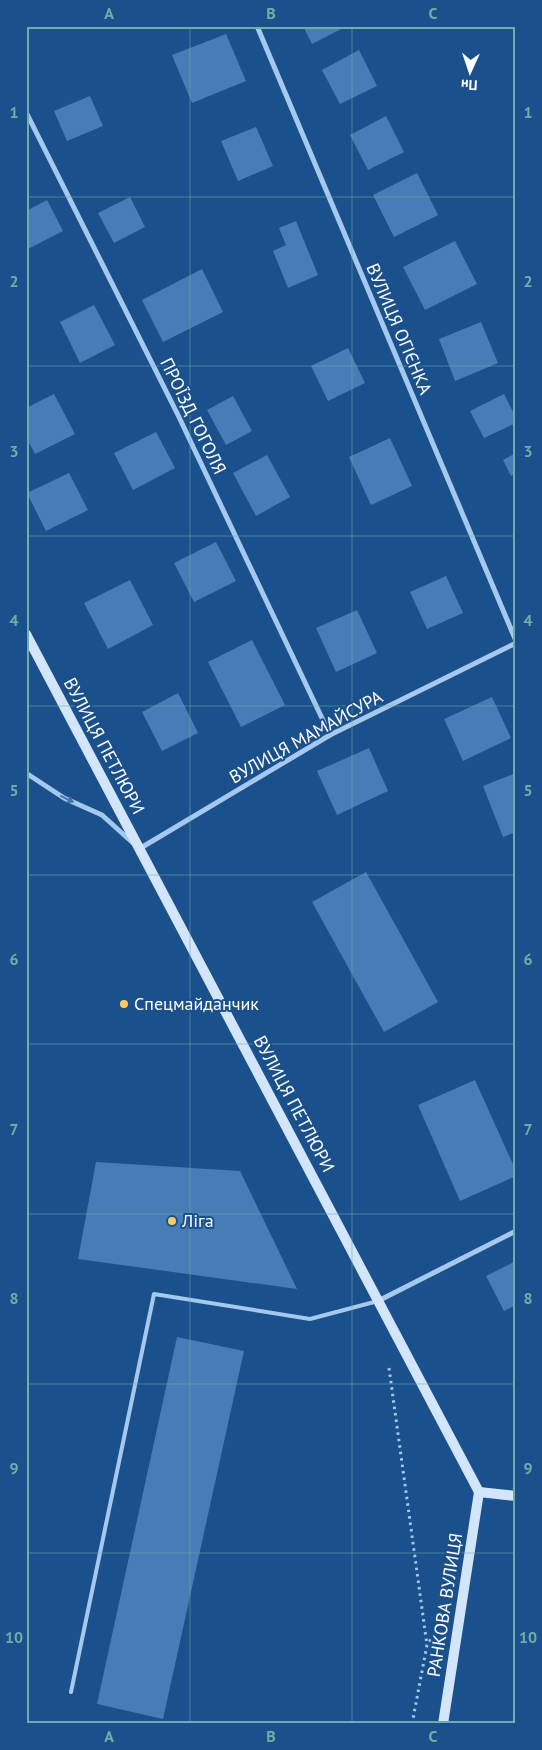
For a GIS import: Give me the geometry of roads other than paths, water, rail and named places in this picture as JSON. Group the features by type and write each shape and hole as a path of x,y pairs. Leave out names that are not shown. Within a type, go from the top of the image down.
{"main road":[{"name":"ВУЛИЦЯ ПЕТЛЮРИ","path":"26,634 380,1300 479,1492"},
{"path":"26,656 38,658"},
{"path":"479,1492 516,1496"},
{"name":"РАНКОВА ВУЛИЦЯ","path":"443,1724 479,1492"}],"street":[{"name":"ВУЛИЦЯ ОГІЄНКА","path":"257,26 516,642"},
{"name":"ПРОЇЗД ГОГОЛЯ","path":"26,112 178,415 330,735"},
{"name":"ВУЛИЦЯ МАМАЙСУРА","path":"140,850 330,735 516,642"},
{"path":"26,772 64,798 102,815 140,850"},
{"path":"380,1300 516,1231"}],"lane":[{"path":"71,1692 154,1294 310,1319 380,1300"}],"place":[{"name":"Спецмайданчик","path":"124,1004"},
{"name":"Ліга","path":"172,1221"}]}
